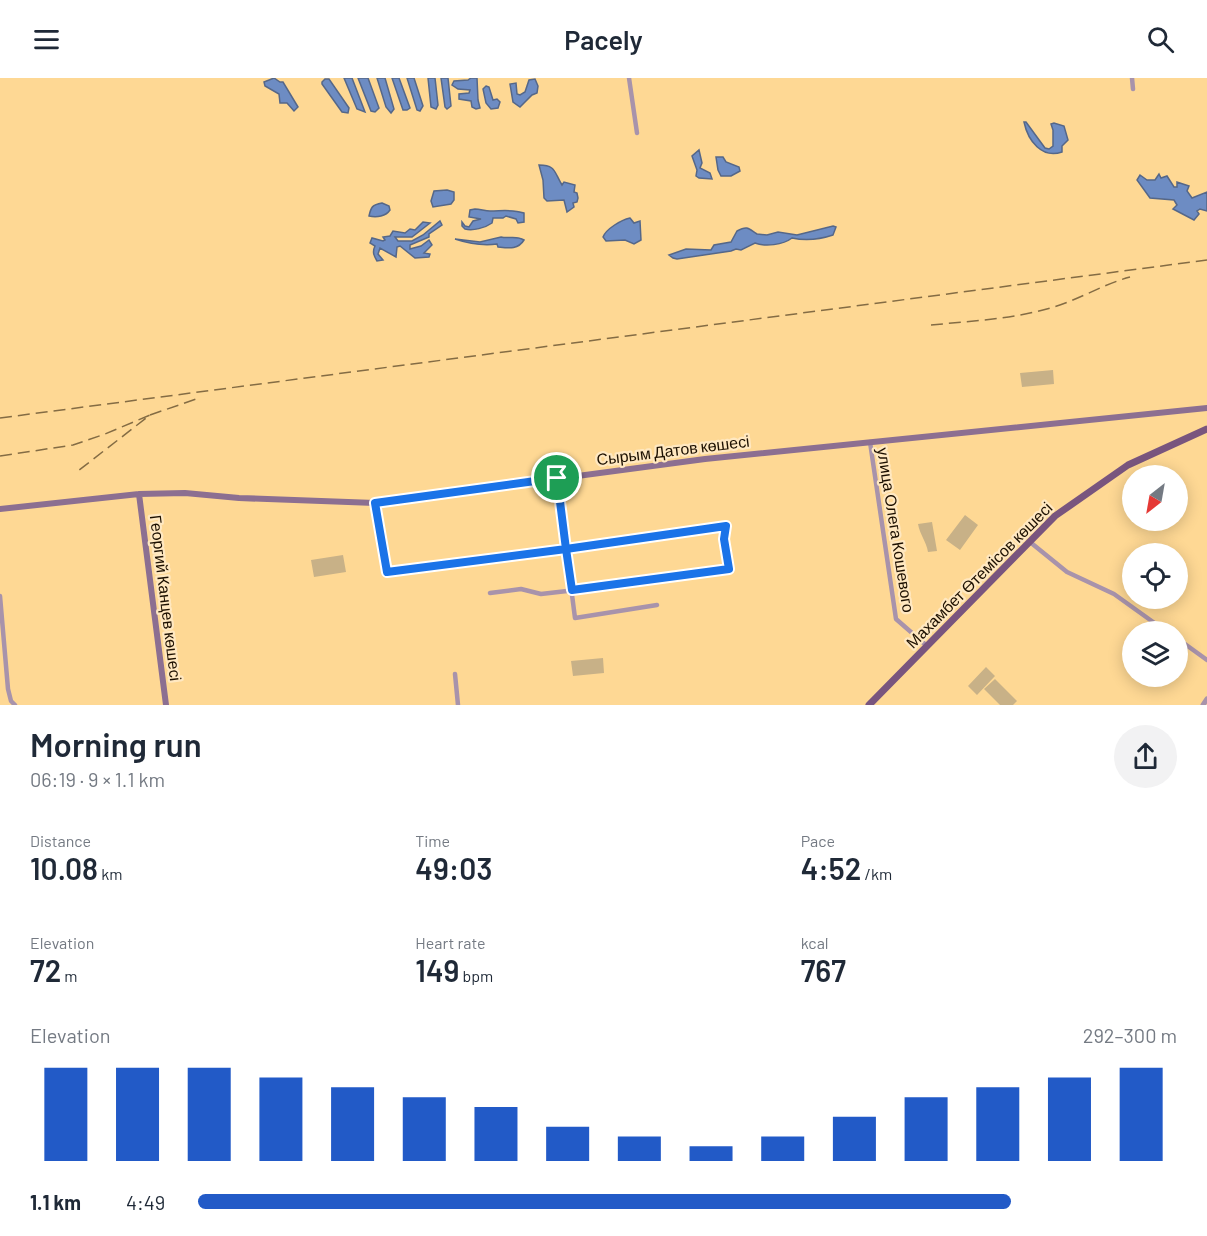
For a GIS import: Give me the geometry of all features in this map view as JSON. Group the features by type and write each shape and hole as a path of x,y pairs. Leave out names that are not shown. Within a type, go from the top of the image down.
{"main road":[{"name":"Сырым Датов көшесі","path":"0,509 138,494 185,493 239,498 375,503 705,459 1207,408"},
{"name":"Махамбет Өтемісов көшесі","path":"873,704 1063,509 1128,465 1207,429"},
{"name":"Георгий Канцев көшесі","path":"138,494 165,705"}],"street":[{"path":"629,78 637,133"},
{"path":"1131,78 1133,89"},
{"name":"улица Олега Кошевого","path":"870,441 896,619 927,646"},
{"path":"557,478 575,618 657,605"},
{"path":"375,503 387,572 726,526 724,539 729,569 541,594 520,589 490,593"},
{"path":"1030,542 1068,572 1114,594 1152,621"},
{"path":"0,596 8,689 11,701 15,705"},
{"path":"1188,646 1207,660"},
{"path":"455,674 458,705"},
{"path":"1203,705 1207,699"}],"shaded area":[{"path":"1053,370 1054,384 1022,387 1020,373"},
{"path":"965,515 978,525 960,550 946,540"},
{"path":"932,522 937,551 928,552 918,524"},
{"path":"343,555 346,572 314,577 311,560"},
{"path":"603,658 604,673 573,676 571,661"},
{"path":"986,667 995,676 977,695 968,686"},
{"path":"995,679 1017,701 1013,705 1000,705 984,689"}],"water":[{"path":"274,78 283,82 298,107 294,111 287,103 280,103 279,94 265,86 264,82"},
{"path":"344,78 352,78 365,112 357,109"},
{"path":"358,78 368,78 379,108 375,112 371,111"},
{"path":"377,78 385,78 394,109 391,113 386,107"},
{"path":"392,78 399,78 410,108 407,110 403,110"},
{"path":"407,78 414,78 423,106 420,111 417,110"},
{"path":"428,78 435,78 438,105 436,109 431,107"},
{"path":"441,78 448,78 451,106 447,109 445,107"},
{"path":"477,78 480,108 476,109 472,107 471,101 459,99 459,94 469,93 470,90 458,89 452,85 454,81"},
{"path":"325,79 329,79 349,108 348,113 342,112 322,84"},
{"path":"535,79 538,86 537,93 520,107 513,102 510,84 516,83 517,94 520,95 525,92 529,80"},
{"path":"486,86 489,87 493,100 497,99 500,102 498,108 491,109 486,103 483,89"},
{"path":"1024,122 1045,148 1049,149 1053,146 1051,124 1064,126 1068,140 1062,146 1062,152 1055,154 1042,151 1029,136"},
{"path":"699,150 702,163 700,168 710,173 712,179 696,176 697,170 692,156"},
{"path":"716,157 723,157 726,162 739,167 740,171 731,176 721,176"},
{"path":"539,165 552,168 562,185 564,182 575,185 574,192 577,193 577,202 573,203 574,207 567,212 564,200 547,201 544,198"},
{"path":"1159,174 1161,178 1167,176 1174,187 1177,187 1177,182 1189,186 1187,191 1192,198 1207,192 1207,211 1200,209 1197,211 1199,214 1194,220 1173,209 1177,205 1174,200 1150,198 1137,180 1140,175 1147,180 1155,180"},
{"path":"434,191 454,192 454,200 451,204 433,207 431,201"},
{"path":"382,203 389,206 390,210 381,216 369,216 372,207"},
{"path":"470,210 524,213 524,222 518,223 516,219 506,216 493,218 492,223 482,228 465,229 462,222 469,227 473,221 481,219 469,217"},
{"path":"630,218 634,223 640,221 641,240 634,244 625,240 606,241 603,237 607,231"},
{"path":"440,221 442,225 429,234 429,237 410,245 410,249 421,246 429,240 432,245 424,253 430,254 429,257 415,258 400,246 397,247 396,257 380,248 378,254 383,260 377,261 374,254 375,246 370,243 372,238 383,241 385,240 383,237 390,236 393,231 405,233 410,229 415,230 423,222 430,223 412,237 395,237 398,241 412,241"},
{"path":"836,227 833,235 817,239 792,238 779,244 769,245 755,243 741,250 677,259 669,255 686,249 711,250 714,245 731,242 737,231 744,228 757,234 767,235 778,232 797,235"},
{"path":"501,237 524,240 516,247 509,248 498,247 497,244 476,244 455,239 480,242"}],"railway":[{"path":"0,418 1207,260"},
{"path":"931,325 993,319 1039,311 1064,304 1130,277"},
{"path":"150,415 199,398"},
{"path":"0,456 73,445 150,415 78,471"}],"route":[{"path":"557,478 375,503 387,572 566,549 572,590 654,581 729,569 724,539 726,526 566,549 557,478"}]}
